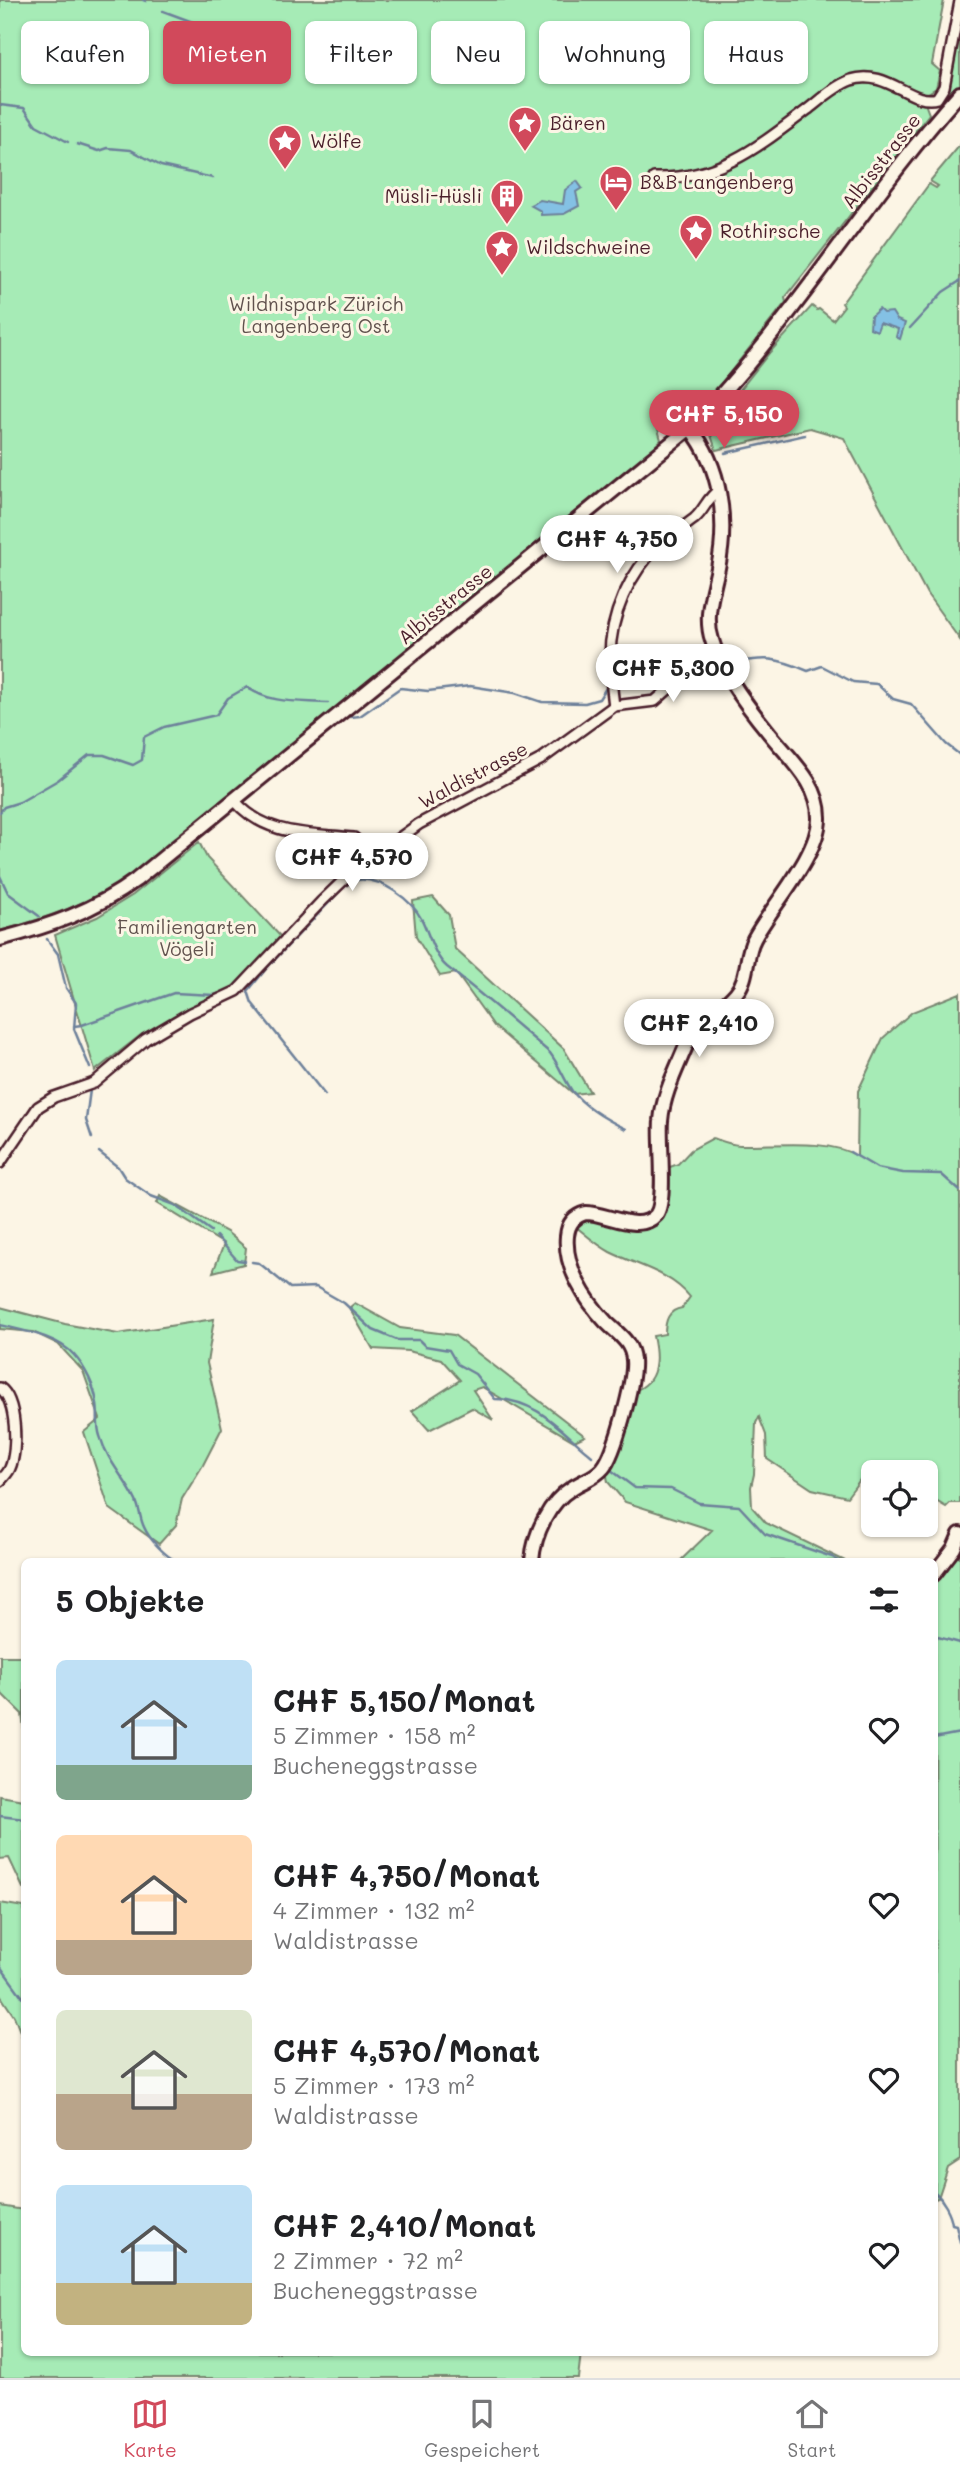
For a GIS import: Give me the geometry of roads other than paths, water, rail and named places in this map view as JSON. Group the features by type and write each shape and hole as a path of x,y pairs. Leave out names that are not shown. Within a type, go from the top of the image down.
{"street":[{"path":"653,178 695,175 743,155 853,79 878,79 925,99 937,98 944,87 960,1"},
{"name":"Albisstrasse","path":"0,939 70,918 111,898 235,801 690,428 797,303 960,93"},
{"path":"534,1558 538,1536 551,1508 565,1492 599,1472 609,1460 633,1368 633,1356 628,1343 599,1313 578,1281 568,1255 568,1227 577,1216 586,1213 640,1223 657,1214 661,1200 662,1113 683,1054 699,1024 738,990 751,945 806,858 818,827 818,804 807,779 759,720 719,659 710,634 709,617 721,553 722,520 719,491 709,455 690,428"},
{"path":"614,706 611,637 623,596 638,570 657,547 697,516 711,495 719,491"},
{"name":"Waldistrasse","path":"0,1163 38,1108 54,1097 94,1083 146,1039 190,1013 237,991 321,902 351,873 372,858 435,814 540,760 614,706 655,701 681,678 719,659"},
{"path":"235,801 250,814 288,832 354,838 372,858"},
{"path":"0,1388 10,1400 14,1414 13,1459 7,1474 0,1481"},
{"path":"938,1569 954,1548 960,1534"}],"water":[{"path":"577,181 582,188 576,192 579,206 564,214 541,215 541,211 530,205 540,200 563,204 565,190"},
{"path":"879,309 883,313 892,312 897,320 905,323 900,339 896,337 898,329 880,323 877,331 870,328 871,316"}],"waterway":[{"path":"163,11 190,21"},
{"path":"0,105 24,108 36,125 68,142"},
{"path":"77,144 99,151 108,148 131,150 161,166 213,178"},
{"path":"910,328 943,292 960,281"},
{"path":"725,453 805,435"},
{"path":"731,663 771,660 808,671 822,666 853,682 877,684 893,699 911,704 946,744 960,755"},
{"path":"706,670 716,668"},
{"path":"617,682 640,680 657,683 678,674"},
{"path":"350,717 360,716 400,688 428,691 470,686 515,693 542,702 585,703 599,699 606,688"},
{"path":"0,812 4,807 20,802 58,780 89,755 104,755 133,765 142,760 144,737 164,727 216,715 228,698 247,687 275,699 328,703"},
{"path":"0,876 8,893 39,916"},
{"path":"325,1095 252,1003 248,991 343,888 354,881 365,880 385,886 411,905 422,920 442,962 550,1053 572,1091 583,1102 626,1129"},
{"path":"47,939 58,954 66,988 76,1003 74,1029 90,1068"},
{"path":"74,1026 174,993 214,995 228,991"},
{"path":"90,1090 86,1120 92,1138"},
{"path":"99,1152 118,1167 125,1178 151,1196 175,1205 211,1231"},
{"path":"850,1152 877,1168 903,1173 941,1174 960,1191"},
{"path":"216,1236 237,1260 245,1261"},
{"path":"252,1262 259,1263 290,1288 316,1287 344,1303 373,1330 397,1340 419,1340 425,1346 449,1350 457,1364 475,1374 495,1399 510,1400 536,1410 592,1456"},
{"path":"0,1325 59,1343 78,1360 94,1391 103,1445 136,1501 146,1532 172,1558"},
{"path":"611,1470 635,1488 671,1489 699,1503 739,1506 765,1534 834,1558"},
{"path":"938,1637 960,1643"},
{"path":"938,1737 960,1733"},
{"path":"0,1816 21,1819"},
{"path":"0,1966 21,1995"},
{"path":"938,2196 950,2215 952,2224 956,2225 960,2242"}],"place":[{"name":"Bären","path":"525,153"},
{"name":"Wölfe","path":"285,171"},
{"name":"B&B Langenberg","path":"616,212"},
{"name":"Müsli-Hüsli","path":"507,226"},
{"name":"Rothirsche","path":"696,261"},
{"name":"Wildschweine","path":"502,277"}],"park label":[{"name":"Wildnispark Zürich Langenberg Ost","path":"316,315"},
{"name":"Familiengarten Vögeli","path":"187,938"}]}
